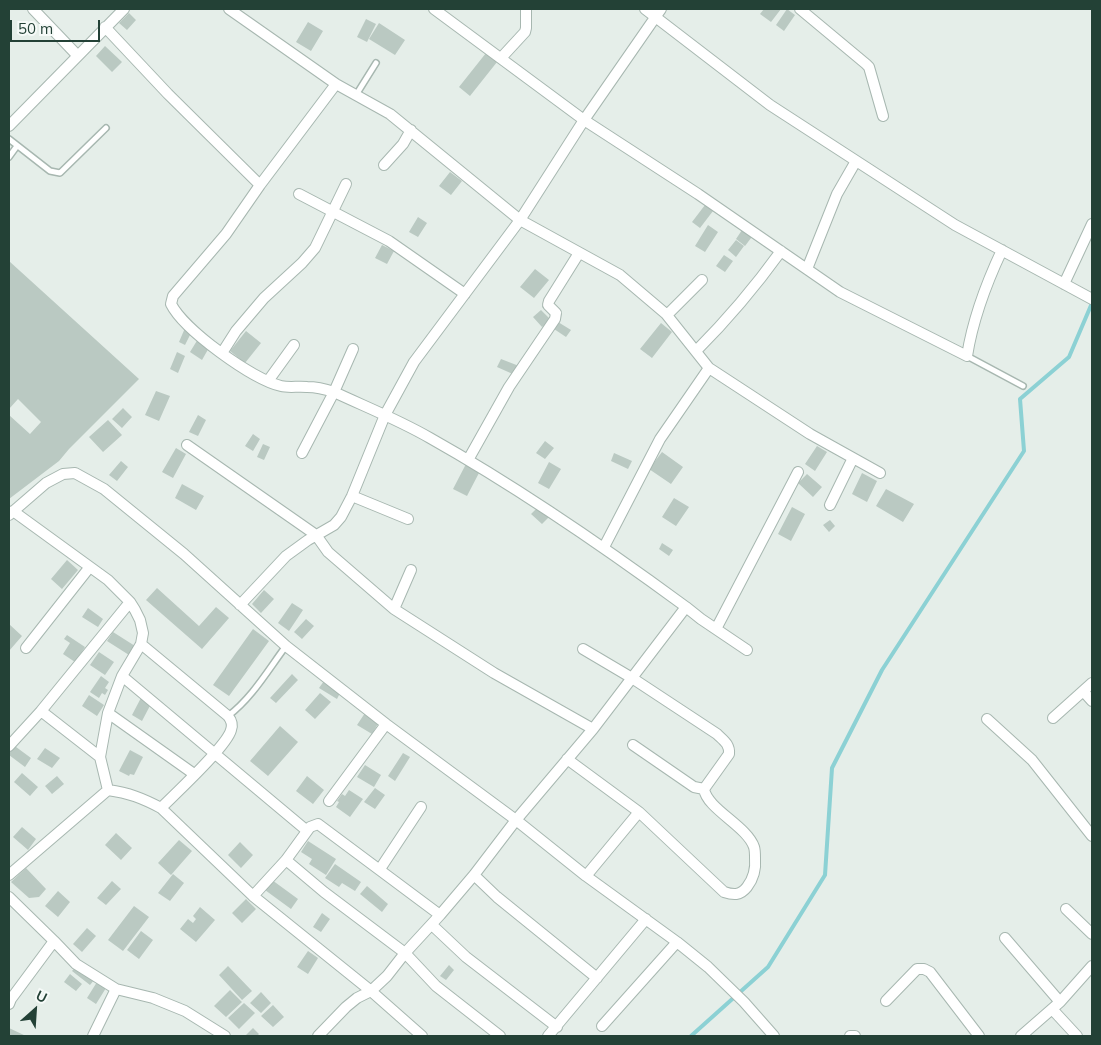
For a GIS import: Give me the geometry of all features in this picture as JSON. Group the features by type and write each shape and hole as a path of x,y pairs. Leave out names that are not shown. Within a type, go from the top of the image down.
{"street":[{"path":"32,9 77,54"},
{"path":"9,126 77,54 124,9"},
{"path":"229,9 336,84 390,114 520,220 620,275 668,315 709,368 810,434 880,473"},
{"path":"434,9 584,120 698,194 840,292 967,356 970,333 982,297 1002,250"},
{"path":"501,58 525,32 526,9"},
{"path":"645,9 658,13 770,105 856,161 955,225 1092,299"},
{"path":"800,9 869,67 883,116"},
{"path":"240,605 286,556 334,525 341,517 352,496 385,416 414,362 520,220 584,120 658,13"},
{"path":"105,27 168,94 260,185"},
{"path":"336,84 260,185 226,234 172,299 171,304 177,313 222,353 268,381 283,387 319,388 334,392 428,436 505,482 604,547 747,650"},
{"path":"384,165 403,144 410,130"},
{"path":"807,269 837,194 856,161"},
{"path":"222,353 236,331 264,298 302,263 315,248 346,184"},
{"path":"300,194 389,241 465,294"},
{"path":"1064,284 1092,224"},
{"path":"696,351 720,328 781,251"},
{"path":"468,460 509,387 556,319 556,313 548,305 548,301 580,253"},
{"path":"668,315 702,280"},
{"path":"268,381 294,345"},
{"path":"302,453 334,392 353,349"},
{"path":"604,547 660,439 709,368"},
{"path":"187,445 316,535 328,552 394,609 494,673 593,729"},
{"path":"830,505 853,458"},
{"path":"716,629 798,472"},
{"path":"108,790 100,757 108,713 122,676 141,644 143,633 140,620 130,602 108,580 11,513 46,483 63,474 75,473 104,489 184,554 286,646 386,724 516,820 586,876 677,942 708,967 744,1002 774,1036"},
{"path":"352,496 408,519"},
{"path":"26,648 89,568"},
{"path":"394,609 411,570"},
{"path":"9,746 41,711 130,602"},
{"path":"318,1036 357,998 371,991 387,976 405,953 432,925 474,875 516,820 593,729 686,607"},
{"path":"141,644 228,716 232,725 231,733 215,752 161,808"},
{"path":"567,759 639,812 724,892 734,895 740,894 747,887 754,875 756,865 754,846 745,834 708,798 704,789 728,754 728,744 632,678 583,649"},
{"path":"122,676 306,830"},
{"path":"1053,718 1084,692 1092,682"},
{"path":"1084,692 1092,701"},
{"path":"41,711 100,757"},
{"path":"108,713 194,774"},
{"path":"988,719 1032,760 1092,836"},
{"path":"329,801 386,724"},
{"path":"633,745 694,787 704,789"},
{"path":"9,874 108,790 127,793 161,808 252,896 371,991 422,1036"},
{"path":"380,869 421,807"},
{"path":"586,876 639,812"},
{"path":"252,896 286,860 306,830 318,824 440,915"},
{"path":"286,860 324,892 405,953 436,986 500,1036"},
{"path":"474,875 497,897 597,978"},
{"path":"9,897 76,964 116,990 154,998 185,1011 225,1036"},
{"path":"1066,909 1092,934"},
{"path":"548,1036 646,919"},
{"path":"432,925 466,957 557,1027"},
{"path":"1005,938 1060,1002"},
{"path":"9,1004 54,941"},
{"path":"602,1026 677,942"},
{"path":"1021,1036 1052,1010 1092,966"},
{"path":"886,1001 918,969 924,969 930,972 979,1036"},
{"path":"93,1036 116,990"},
{"path":"1052,1010 1077,1036"},
{"path":"850,1036 856,1036"}],"lane":[{"path":"356,95 376,63"},
{"path":"9,139 50,172 60,173 106,128"},
{"path":"9,157 17,146"},
{"path":"967,356 1024,386"},
{"path":"228,716 239,708 286,646"}],"building":[{"path":"764,9 781,9 771,22 760,14"},
{"path":"787,9 795,15 784,31 776,25"},
{"path":"129,13 136,20 127,30 119,23"},
{"path":"366,19 376,24 367,42 357,37"},
{"path":"308,22 323,31 311,51 296,42"},
{"path":"379,23 405,40 395,55 369,39"},
{"path":"105,46 122,62 112,72 96,56"},
{"path":"486,53 497,62 470,96 459,87"},
{"path":"450,172 462,181 451,195 439,186"},
{"path":"705,205 713,211 700,228 692,222"},
{"path":"418,217 427,223 418,237 409,232"},
{"path":"708,225 718,232 705,252 695,246"},
{"path":"744,227 754,234 745,246 736,239"},
{"path":"736,240 744,246 736,257 728,250"},
{"path":"382,245 394,251 387,264 375,258"},
{"path":"724,255 733,261 725,272 716,266"},
{"path":"9,261 139,379 59,461 9,499 9,415 30,434 41,422 18,399 9,409"},
{"path":"535,269 549,280 534,298 520,287"},
{"path":"541,310 551,320 542,327 533,317"},
{"path":"558,322 571,330 566,337 554,329"},
{"path":"661,323 672,332 652,358 640,349"},
{"path":"185,328 192,331 185,345 179,342"},
{"path":"246,331 261,343 245,363 230,351"},
{"path":"198,339 210,346 202,360 190,352"},
{"path":"177,352 185,356 178,373 170,369"},
{"path":"501,359 519,366 515,375 497,367"},
{"path":"156,391 170,396 159,421 145,415"},
{"path":"123,408 132,417 122,428 112,419"},
{"path":"198,415 206,420 198,436 189,432"},
{"path":"108,420 122,435 103,452 89,437"},
{"path":"253,434 260,439 253,451 245,446"},
{"path":"545,441 554,448 545,459 536,453"},
{"path":"263,444 270,447 264,460 257,457"},
{"path":"817,446 827,452 815,471 805,464"},
{"path":"176,448 186,454 173,478 162,472"},
{"path":"662,452 683,467 671,484 649,469"},
{"path":"614,453 632,461 628,469 611,461"},
{"path":"121,461 128,467 117,481 109,475"},
{"path":"549,462 561,469 549,489 538,483"},
{"path":"466,464 480,471 467,496 453,489"},
{"path":"862,473 877,481 867,502 852,494"},
{"path":"807,474 822,487 813,497 798,483"},
{"path":"182,484 204,496 196,510 175,498"},
{"path":"886,489 914,504 903,522 876,506"},
{"path":"674,498 689,507 676,526 662,517"},
{"path":"540,505 550,516 542,524 531,514"},
{"path":"792,507 805,514 791,541 778,534"},
{"path":"830,520 835,526 829,532 823,525"},
{"path":"662,543 673,550 669,556 659,549"},
{"path":"67,560 78,570 62,589 51,579"},
{"path":"157,588 199,626 216,607 229,618 202,649 146,600"},
{"path":"264,590 274,599 261,613 252,604"},
{"path":"292,603 303,610 289,631 278,623"},
{"path":"88,608 103,619 98,627 82,617"},
{"path":"306,619 314,626 302,639 294,632"},
{"path":"9,624 22,636 9,651"},
{"path":"253,629 269,641 229,696 213,685"},
{"path":"113,632 135,646 129,655 107,641"},
{"path":"67,635 85,647 75,662 63,654 70,643 64,639"},
{"path":"99,652 114,662 105,675 90,665"},
{"path":"292,674 298,680 276,703 270,698"},
{"path":"101,676 109,682 105,688 108,690 105,695 102,693 99,698 90,692"},
{"path":"324,681 341,691 337,699 319,688"},
{"path":"320,693 331,702 315,719 305,710"},
{"path":"143,694 153,700 142,721 132,715"},
{"path":"89,695 104,705 97,716 82,706"},
{"path":"365,713 379,722 372,734 357,725"},
{"path":"280,726 298,742 268,776 250,761"},
{"path":"12,744 31,758 25,767 9,755 9,748"},
{"path":"45,748 60,758 52,768 37,759"},
{"path":"130,750 143,757 134,775 130,774 129,776 119,771"},
{"path":"403,753 410,757 395,781 388,776"},
{"path":"365,765 381,775 374,787 357,777"},
{"path":"22,773 38,787 30,796 14,782"},
{"path":"57,776 64,784 52,794 45,786"},
{"path":"307,776 324,790 313,804 296,791"},
{"path":"375,788 385,795 375,809 364,802"},
{"path":"349,790 363,799 350,817 336,807 339,802 337,801 342,794 345,796"},
{"path":"22,827 36,839 28,850 13,837"},
{"path":"116,833 132,848 121,860 105,845"},
{"path":"179,840 192,851 171,875 158,863"},
{"path":"308,841 336,859 326,875 309,864 312,859 301,852"},
{"path":"240,842 253,855 241,868 228,855"},
{"path":"335,864 361,882 355,891 342,883 339,887 325,878"},
{"path":"26,868 46,889 39,897 29,898 11,882"},
{"path":"173,874 184,883 170,901 158,893"},
{"path":"272,880 298,899 291,909 265,890"},
{"path":"112,881 121,889 106,905 97,898"},
{"path":"367,886 388,904 382,912 360,894"},
{"path":"58,891 70,902 58,917 45,906"},
{"path":"246,899 256,909 242,923 232,913"},
{"path":"134,906 149,917 123,951 108,940"},
{"path":"200,907 215,920 196,942 180,929 188,919 193,923 196,919 193,916"},
{"path":"322,913 330,919 321,932 313,927"},
{"path":"87,928 96,936 82,952 73,944"},
{"path":"141,931 153,940 139,959 127,950"},
{"path":"308,951 318,958 308,974 297,967"},
{"path":"449,965 454,970 446,980 440,976"},
{"path":"76,966 94,980 90,985 72,971"},
{"path":"228,966 252,991 242,1000 219,975"},
{"path":"70,974 82,984 76,991 64,982"},
{"path":"97,982 106,988 96,1004 87,998"},
{"path":"230,990 242,1002 226,1017 214,1006"},
{"path":"261,992 271,1003 261,1013 250,1003"},
{"path":"244,1003 255,1013 239,1029 228,1018"},
{"path":"273,1005 284,1017 273,1027 261,1016"},
{"path":"9,1028 26,1036 9,1036"},
{"path":"253,1028 259,1034 257,1036 245,1036"}],"waterway":[{"path":"691,1036 768,967 825,875 832,768 882,670 1024,451 1020,399 1069,357 1092,303"}]}
